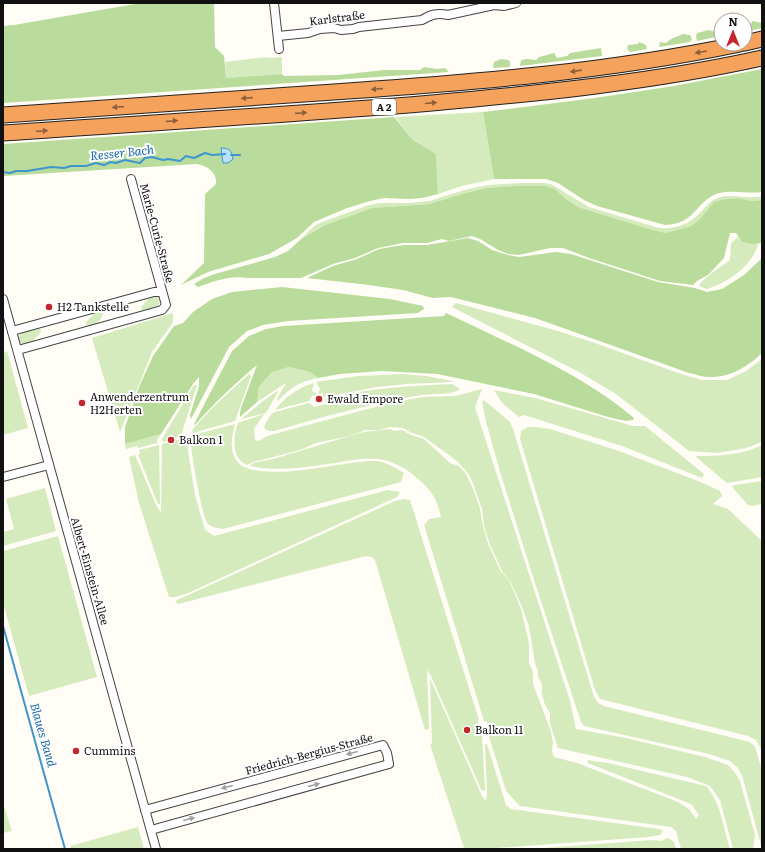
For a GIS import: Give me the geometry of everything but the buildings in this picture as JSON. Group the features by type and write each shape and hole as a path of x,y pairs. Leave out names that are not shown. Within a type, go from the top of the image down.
{"highway":[{"name":"A 2","path":"3,115 468,82 555,74 713,49"},
{"name":"A 2","path":"3,133 385,107 514,96 617,84 762,58"}],"street":[{"path":"274,3 278,48"},
{"name":"Karlstraße","path":"278,36 308,33 320,29 353,29 359,26 422,20 430,15 441,13 448,15 494,5 504,6 516,3"},
{"name":"Marie-Curie-Straße","path":"18,350 162,310 166,305 131,178"},
{"name":"Marie-Curie-Straße","path":"12,331 154,292 162,292"},
{"name":"Albert-Einstein-Allee","path":"3,299 156,849"},
{"path":"3,477 49,465"},
{"name":"Friedrich-Bergius-Straße","path":"145,810 384,745 388,753 389,764 151,830"}],"green space":[{"path":"141,3 214,3 215,47 224,56 226,78 282,74 284,76 338,75 384,70 420,70 424,67 437,69 445,68 449,72 3,103 3,26"},
{"path":"753,21 762,23 762,28 753,30"},
{"path":"709,30 713,31 713,38 697,41 697,33"},
{"path":"683,34 690,35 692,39 690,42 659,47 660,42 666,43"},
{"path":"639,42 646,45 647,49 630,52 627,49 628,45 638,44"},
{"path":"601,48 602,56 520,66 521,60 536,60 539,57 554,53 557,58 567,56 570,53"},
{"path":"267,57 282,57 282,74 226,78 225,62"},
{"path":"501,59 508,60 510,62 510,67 493,68 494,62"},
{"path":"762,69 762,192 727,192 716,194 703,202 689,217 683,221 665,225 597,206 584,200 558,183 546,179 494,179 483,112 595,98 674,86"},
{"path":"483,112 494,179 462,186 438,194 436,154 413,140 395,117"},
{"path":"394,117 413,140 436,154 438,194 410,199 384,198 347,208 314,222 297,238 269,254 208,272 181,285 204,263 205,194 216,184 214,174 207,168 199,164 194,164 3,176 3,144"},
{"path":"519,183 551,184 589,207 659,228 681,226 695,218 715,199 721,197 762,196 762,200 751,201 738,198 726,199 691,226 666,233 578,207 555,189 546,186 486,188 429,204 372,208 325,225 301,239 314,226 366,206 378,203 409,203 429,201 468,189 489,185"},
{"path":"546,186 555,189 578,207 666,233 691,226 701,218 714,202 738,198 751,201 762,200 762,243 753,244 742,242 736,233 730,233 724,258 708,275 693,285 660,281 563,248 550,248 519,255 508,254 472,236 449,241 442,239 427,243 403,243 378,248 355,258 333,264 301,278 235,277 198,287 194,284 215,274 275,257 288,251 301,239 325,225 372,208 429,204 486,188"},
{"path":"738,237 742,242 758,244 751,259 738,272 723,282 707,289 699,286 708,276 730,260 731,243"},
{"path":"468,238 478,241 492,250 508,255 519,257 556,252 571,254 658,282 695,288 707,292 722,289 744,275 762,258 762,353 750,363 731,374 716,377 703,377 535,318 451,297 433,298 403,290 307,278 333,266 357,259 379,249 404,245 427,245"},
{"path":"282,287 390,299 423,306 424,309 418,313 288,321 263,325 247,331 229,347 191,419 190,415 199,386 199,377 161,434 125,444 125,427 139,387 153,356 174,326 183,323 193,312 212,299 232,292"},
{"path":"151,296 156,296 160,300 158,306 142,311 141,307"},
{"path":"456,303 558,331 702,380 727,380 746,371 762,359 762,442 746,448 717,453 689,451 616,394 579,372 452,307"},
{"path":"101,310 103,313 99,320 92,325 87,326 86,322 96,312"},
{"path":"173,313 173,322 152,352 120,432 92,338"},
{"path":"446,313 567,373 613,402 634,418 633,420 626,421 608,417 534,394 437,374 382,371 340,374 318,378 310,372 289,367 272,372 259,387 257,402 240,417 241,408 257,365 225,394 195,425 194,424 232,351 249,336 266,329 283,326 444,316"},
{"path":"37,328 40,329 41,332 31,343 24,345 18,341 18,337 23,332"},
{"path":"7,351 28,428 3,435 3,353"},
{"path":"289,367 310,372 318,378 306,381 296,386 278,401 277,399 286,383 257,402 259,387 272,372"},
{"path":"249,374 251,376 235,421 193,433 192,430 213,407"},
{"path":"403,374 426,376 453,381 377,387 324,397 323,393 318,394 320,389 316,382 358,376"},
{"path":"314,383 312,391 317,394 312,396 309,401 275,410 293,393"},
{"path":"452,384 460,389 452,393 422,395 366,406 274,431 265,429 264,426 272,413 309,403 314,407 326,404 325,399 340,395 388,388"},
{"path":"194,385 197,385 182,436 163,442 162,439"},
{"path":"482,389 475,407 570,701 576,729 626,738 705,757 728,765 740,781 755,835 753,849 733,849 720,800 710,786 687,777 558,748 550,724 550,713 545,705 542,695 542,684 538,677 529,627 523,609 510,581 503,573 490,545 484,526 482,509 472,481 468,473 449,455 424,437 403,428 390,427 379,430 366,430 349,436 316,443 300,450 253,462 247,465 238,458 236,453 234,440 238,423 264,414 254,429 255,440 259,441 267,436 390,403 422,397 455,396"},
{"path":"494,390 535,398 633,426 645,426 704,474 702,478 622,446 524,415 519,417 502,403"},
{"path":"277,391 278,392 266,413 241,419 263,401"},
{"path":"484,400 510,422 513,429 594,697 598,703 604,706 750,742 755,747 762,770 762,849 742,775 738,768 730,761 709,754 584,726 581,722 501,475 486,422 482,402"},
{"path":"235,424 232,438 232,451 236,460 246,468 281,472 363,461 376,461 394,467 404,473 401,482 223,529 213,527 208,524 205,519 197,484 190,440 194,438 193,435"},
{"path":"528,427 550,429 619,451 720,491 722,496 713,504 728,509 762,541 762,751 756,740 748,736 600,699 595,690 520,439 521,431"},
{"path":"390,429 394,431 402,430 411,435 424,439 450,463 459,466 466,474 480,509 488,544 501,572 509,580 521,609 529,643 529,663 533,672 533,683 551,732 553,742 552,751 554,757 577,763 678,802 689,809 696,819 699,815 691,804 588,763 587,760 608,763 706,786 715,799 730,849 681,849 676,831 671,827 520,806 506,791 487,730 489,729 487,722 484,721 424,525 429,519 441,517 436,500 423,483 398,465 384,460 360,459 282,469 250,466 253,463 273,459 363,432"},
{"path":"161,434 157,440 158,443 138,448 137,446 126,449 125,444"},
{"path":"184,438 185,444 187,444 195,495 205,530 214,536 388,490 400,492 397,497 186,594 169,597 139,503 129,457 135,455 156,505 161,513 162,444"},
{"path":"159,445 160,504 158,504 138,455 140,454 139,450"},
{"path":"762,445 762,477 727,483 696,457 739,453"},
{"path":"762,481 762,504 752,506 748,505 732,487 734,485"},
{"path":"45,488 56,531 3,546 3,532 14,529 6,499"},
{"path":"404,499 410,500 479,720 478,724 476,725 477,732 480,731 482,735 485,790 482,791 427,670 429,729 425,730 375,560 372,557 366,556 178,604 175,601 395,501"},
{"path":"58,536 97,677 29,696 3,603 3,551"},
{"path":"430,678 482,796 486,801 485,744 487,744 506,805 511,809 659,829 663,831 660,835 648,837 483,849 464,848 430,745 432,743"},
{"path":"3,803 12,831 3,833"},
{"path":"138,827 144,849 71,849 70,846"},
{"path":"668,838 674,842 676,849 530,849 652,840 661,841"}],"water":[{"path":"221,148 228,149 232,154 233,159 228,163 223,163"}],"waterway":[{"name":"Resser Bach","path":"3,172 10,173 51,167 64,168 71,166 86,166 96,163 104,165 111,162 116,163 125,160 140,163 145,158 152,157 163,160 168,159 180,161 186,156 194,158 205,153 212,155 225,154"},
{"name":"Resser Bach","path":"231,155 240,155"},
{"name":"Blaues Band","path":"3,626 65,849"}],"place":[{"name":"H2 Tankstelle","path":"49,307"},
{"name":"Ewald Empore","path":"319,399"},
{"name":"Anwenderzentrum H2Herten","path":"82,403"},
{"name":"Balkon 1","path":"171,440"},
{"name":"Balkon 11","path":"467,730"},
{"name":"Cummins","path":"76,751"}]}
